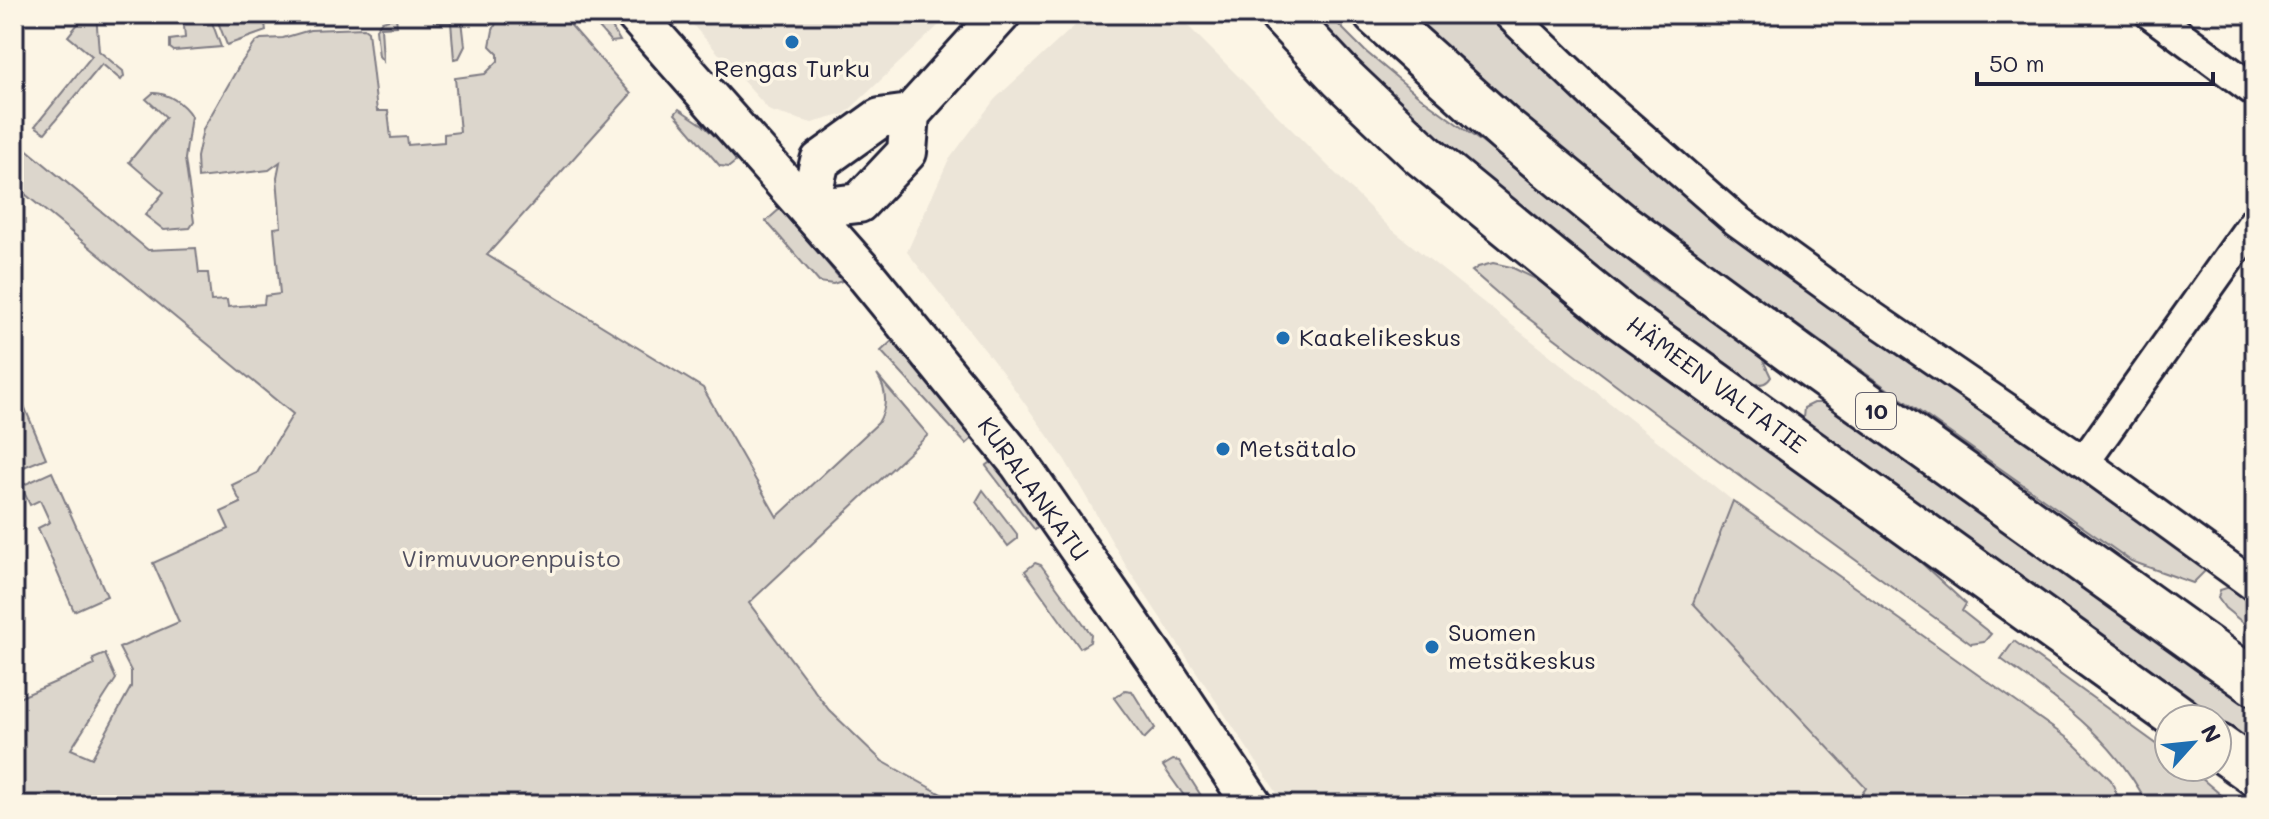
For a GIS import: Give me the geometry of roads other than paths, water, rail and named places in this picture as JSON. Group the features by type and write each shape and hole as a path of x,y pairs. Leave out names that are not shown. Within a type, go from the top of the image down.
{"highway":[{"name":"HÄMEEN VALTATIE","path":"1282,14 1341,77 1422,154 1621,317 2158,703"},
{"name":"10","path":"1376,14 1505,130 1622,226 2255,683"}],"street":[{"name":"KURALANKATU","path":"635,14 865,274 1019,463 1253,805"},
{"path":"910,114 880,118 820,161 800,199 859,203 907,152 910,114 1001,14"},
{"path":"1509,14 1602,103 1736,220 2084,462 2255,586"},
{"path":"2151,14 2255,91"},
{"path":"2084,462 2255,221"}],"place":[{"name":"Rengas Turku","path":"792,42"},
{"name":"Kaakelikeskus","path":"1283,338"},
{"name":"Metsätalo","path":"1223,449"},
{"name":"Suomen metsäkeskus","path":"1432,647"}],"park label":[{"name":"Virmuvuorenpuisto","path":"511,559"}]}
